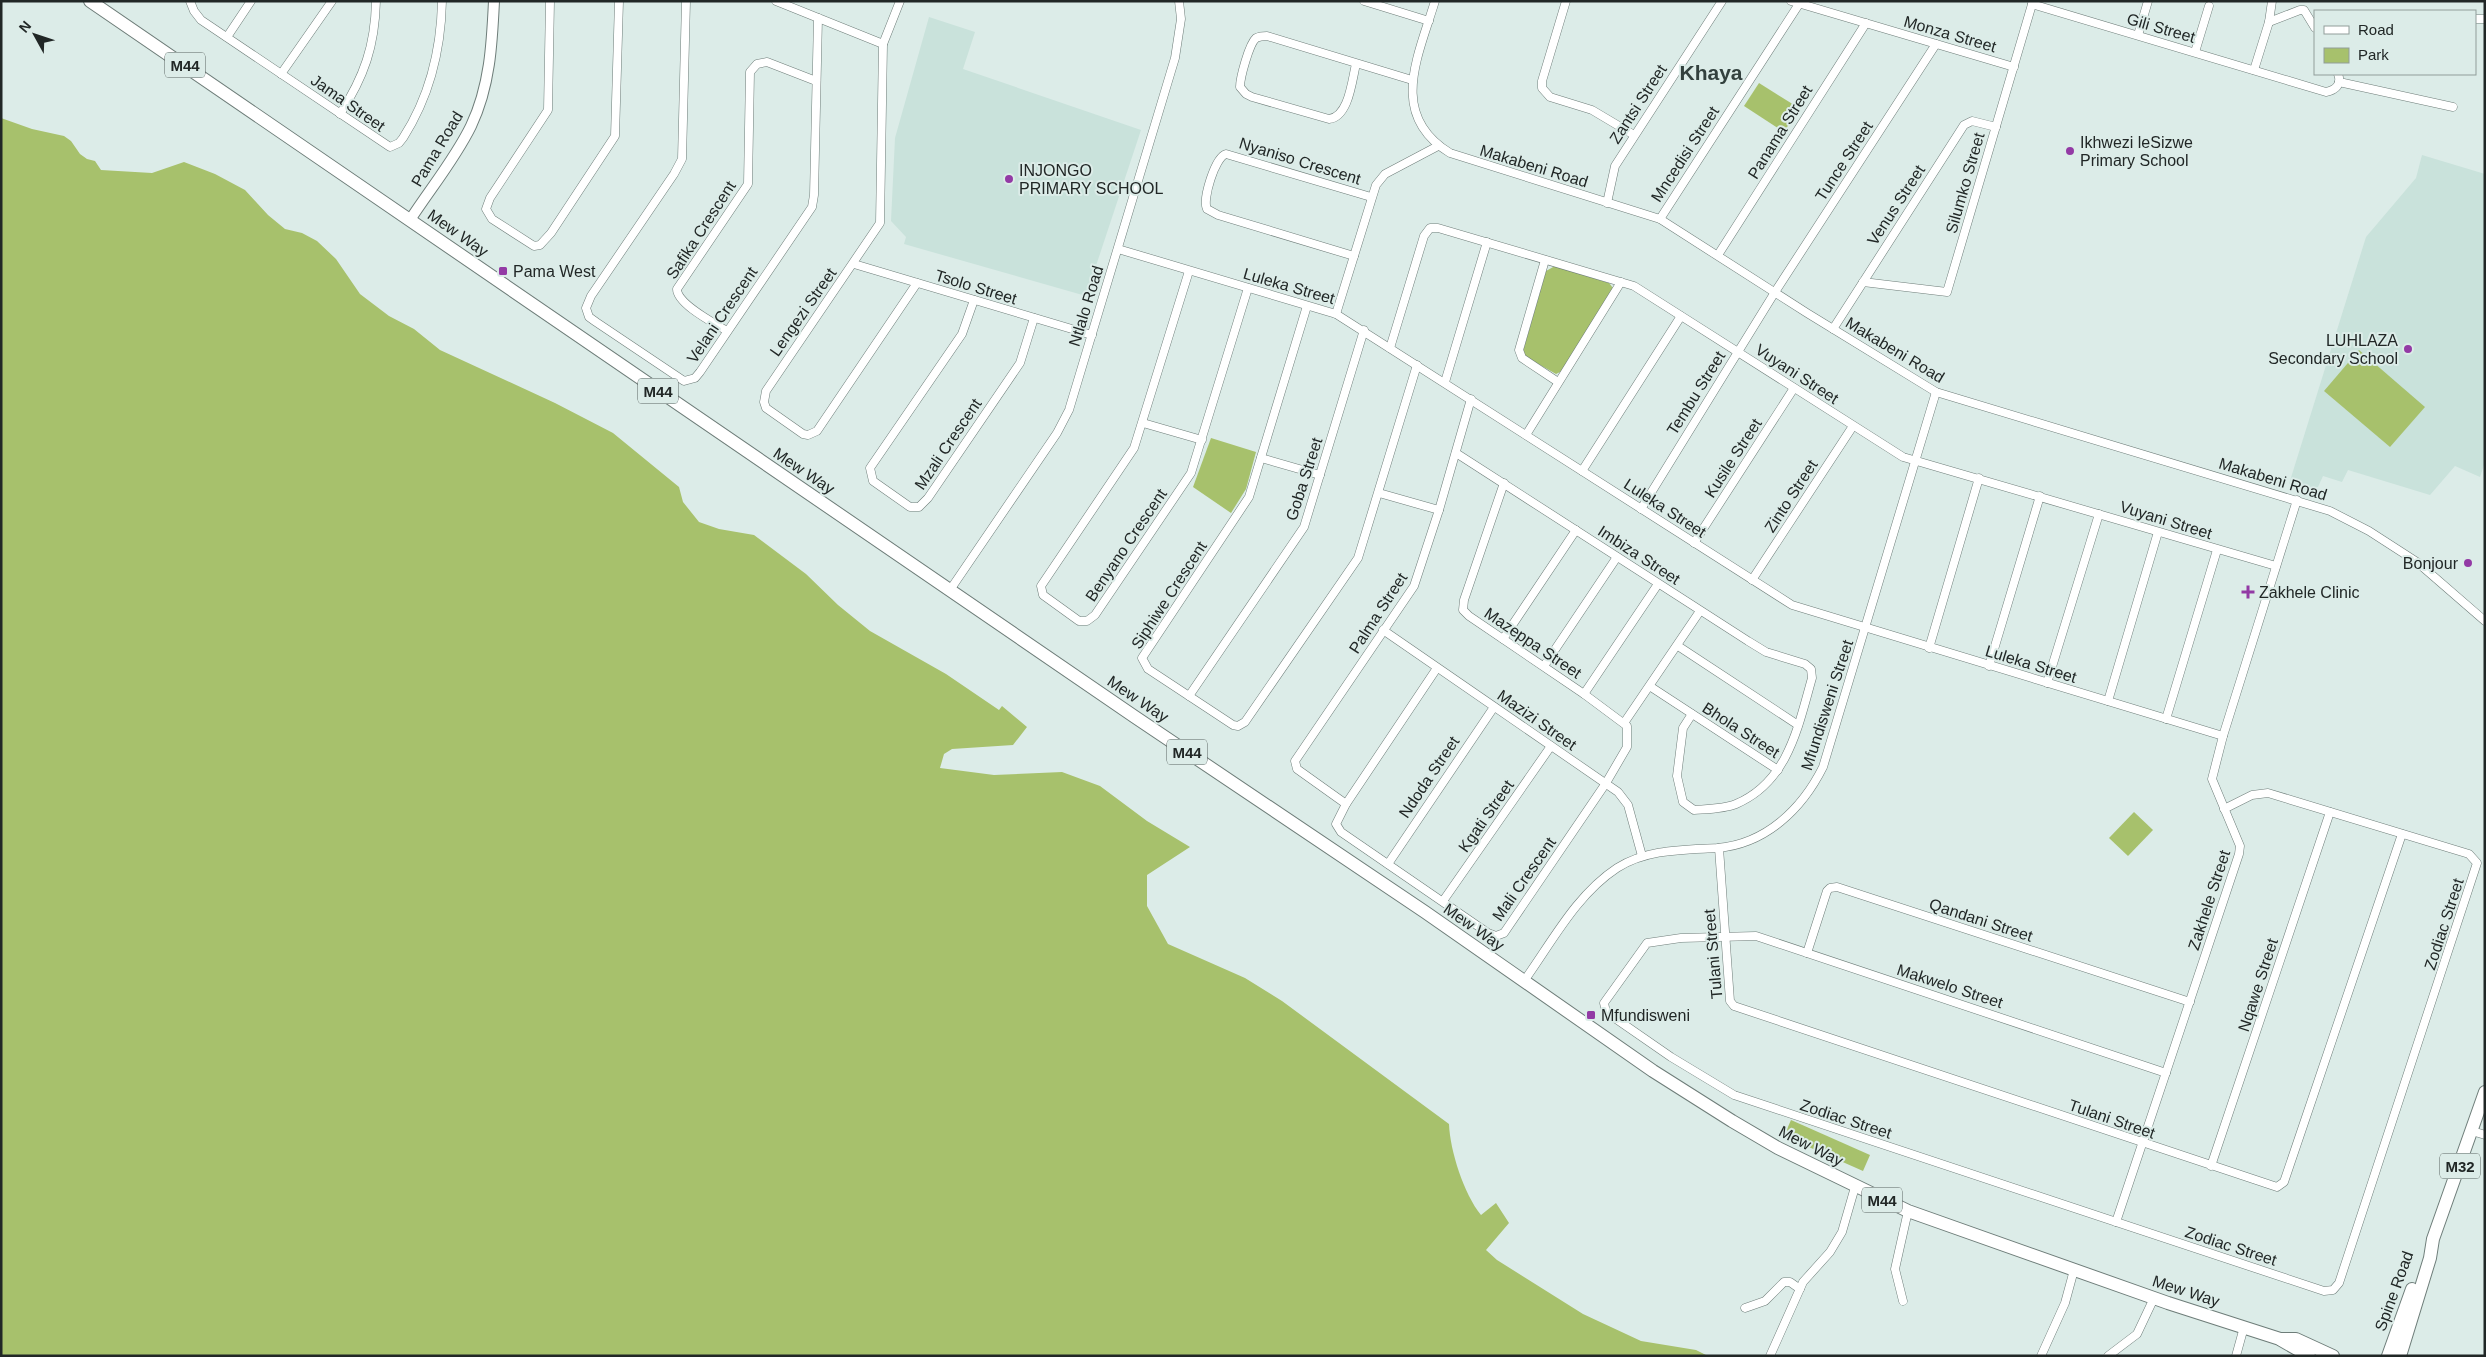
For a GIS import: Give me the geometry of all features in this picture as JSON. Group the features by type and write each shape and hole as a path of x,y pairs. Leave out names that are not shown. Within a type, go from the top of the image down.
{"main road":[{"name":"Mew Way","path":"90,1 1653,1071 1732,1121 1778,1148 1855,1187 1908,1211 2154,1298 2280,1339 2309,1356"},
{"name":"Spine Road","path":"2388,1356 2423,1256 2433,1239 2485,1092"},
{"name":"Spine Road","path":"2400,1356 2430,1258 2433,1239"},
{"name":"Mew Way","path":"2280,1339 2296,1339 2333,1356"}],"street":[{"name":"Jama Street","path":"190,1 197,16 390,147 399,143 408,132 432,81 442,1"},
{"path":"227,37 251,1"},
{"path":"281,74 332,1"},
{"path":"340,114 351,97 370,56 376,1"},
{"name":"Pama Road","path":"410,220 463,142 477,111 486,84 492,53 494,1"},
{"path":"550,1 548,110 490,198 486,210 492,220 534,246 540,245 551,234 615,136 619,1"},
{"name":"Velani Crescent","path":"686,1 683,151 680,166 591,296 586,308 590,317 596,322 684,381 695,378 700,372 812,207 814,195 818,18"},
{"path":"776,1 883,44"},
{"name":"Lengezi Street","path":"900,1 883,44 881,217 877,229 763,397 771,412 803,434 813,434 822,425 917,283"},
{"name":"Ntlalo Road","path":"950,590 1057,433 1068,410 1175,58 1181,18 1180,1"},
{"path":"1364,1 1429,21"},
{"name":"Makabeni Road","path":"1434,1 1412,80 1411,96 1414,109 1428,136 1438,146 1463,158 1660,219 1936,392 2330,511 2369,531 2417,562 2485,621"},
{"path":"1566,1 1542,81 1542,88 1550,97 1592,110 1634,135"},
{"name":"Zantsi Street","path":"1607,203 1615,166 1722,1"},
{"path":"2138,35 2148,1"},
{"path":"2254,70 2269,22 2272,1"},
{"name":"Monza Street","path":"1795,2 2014,67"},
{"name":"Mncedisi Street","path":"1660,219 1795,2"},
{"name":"Gili Street","path":"2033,2 2326,92 2333,90 2339,82"},
{"name":"Silumko Street","path":"1863,282 1947,292 2033,2"},
{"path":"2196,52 2208,6"},
{"path":"2269,22 2304,10 2314,26"},
{"name":"Panama Street","path":"1718,255 1866,24"},
{"path":"1356,64 1342,111 1334,119 1246,94 1240,87 1251,46 1257,37 1262,36 1412,80"},
{"name":"Tunce Street","path":"1775,292 1936,44"},
{"name":"Safika Crescent","path":"727,331 683,302 677,293 677,289 748,184 750,72 757,64 767,62 816,81"},
{"path":"2338,75 2339,82 2453,107"},
{"name":"Venus Street","path":"1833,329 1964,125 1972,121 1996,127"},
{"path":"1336,314 1376,185 1385,174 1438,146"},
{"name":"Nyaniso Crescent","path":"1354,256 1218,215 1207,210 1205,201 1217,162 1226,154 1371,197"},
{"name":"Vuyani Street","path":"1390,348 1427,231 1433,227 1438,228 1634,286 1892,452 2276,566"},
{"path":"1445,382 1486,242"},
{"name":"Luleka Street","path":"1118,249 1336,314 1364,330 1792,605 2223,736"},
{"path":"1545,260 1519,350 1522,358 1558,382"},
{"name":"Tsolo Street","path":"854,264 1092,335"},
{"name":"Benyano Crescent","path":"1189,271 1134,448 1041,586 1043,596 1079,621 1088,621 1095,615 1191,473 1248,288"},
{"path":"1526,435 1622,282"},
{"name":"Tembu Street","path":"1641,509 1775,292"},
{"name":"Mzali Crescent","path":"974,300 962,334 870,468 873,481 910,507 919,507 928,498 1020,363 1034,318"},
{"name":"Siphiwe Crescent","path":"1307,306 1262,458 1246,504 1142,658 1148,669 1233,725 1238,726 1245,722 1358,558 1417,365"},
{"path":"1582,471 1681,316"},
{"name":"Goba Street","path":"1189,696 1299,535 1307,519 1364,330"},
{"name":"Kusile Street","path":"1694,543 1794,388"},
{"name":"Mfundisweni Street","path":"1524,981 1586,894 1619,867 1642,856 1686,849 1719,848 1748,840 1776,826 1812,790 1824,767 1936,392"},
{"name":"Palma Street","path":"1346,804 1298,770 1295,761 1418,579 1471,399"},
{"path":"1143,423 1202,440"},
{"name":"Zinto Street","path":"1752,580 1853,426"},
{"name":"Imbiza Street","path":"1456,453 1766,652 1805,664 1811,669"},
{"path":"1262,458 1320,475"},
{"path":"1929,648 1979,478"},
{"name":"Mazeppa Street","path":"1504,483 1463,610 1468,616 1544,666 1624,723"},
{"path":"1379,493 1439,510"},
{"path":"1989,666 2040,496"},
{"name":"Zakhele Street","path":"2116,1222 2239,854 2240,846 2212,780 2223,736 2296,500"},
{"path":"2047,683 2100,514"},
{"path":"1503,639 1576,530"},
{"path":"2108,701 2158,532"},
{"path":"2166,719 2217,550"},
{"path":"1544,666 1617,557"},
{"path":"1584,694 1658,584"},
{"path":"1624,723 1651,687 1700,611"},
{"name":"Mazizi Street","path":"1383,630 1618,792 1628,805 1642,856"},
{"path":"1678,646 1798,725"},
{"name":"Mali Crescent","path":"1438,668 1336,819 1337,828 1492,935 1496,936 1504,933 1606,784 1627,747 1628,726 1624,723"},
{"name":"Bhola Street","path":"1651,687 1778,770 1786,759 1798,725 1812,678 1811,669"},
{"name":"Ndoda Street","path":"1388,864 1494,707"},
{"path":"1692,714 1683,728 1676,776 1683,802 1688,808 1694,810 1735,804 1766,785 1778,770"},
{"name":"Kgati Street","path":"1443,901 1551,746"},
{"name":"Zodiac Street","path":"1724,937 1681,938 1647,943 1605,1000 1605,1010 1671,1057 1734,1096 2324,1291 2333,1290 2336,1287 2477,868 2475,859 2469,854 2268,793 2252,794 2224,810"},
{"name":"Nqawe Street","path":"2211,1166 2330,812"},
{"name":"Tulani Street","path":"1719,848 1730,1001 1734,1006 2274,1187 2284,1182 2402,834"},
{"name":"Qandani Street","path":"1807,953 1827,892 1830,888 1837,887 2190,1002"},
{"name":"Makwelo Street","path":"1724,937 1756,936 2166,1073"},
{"path":"2472,1131 2485,1135"},
{"path":"1770,1356 1807,1276 1826,1257 1838,1240 1847,1220 1855,1187"},
{"path":"1903,1301 1895,1269 1908,1211"},
{"path":"2041,1356 2065,1303 2074,1270"},
{"path":"1745,1308 1765,1301 1784,1282 1790,1282 1800,1289"},
{"path":"2108,1356 2137,1334 2154,1298"},
{"path":"2236,1356 2244,1327"}],"shaded area":[{"name":"INJONGO PRIMARY SCHOOL","path":"929,17 975,32 963,69 1141,130 1086,296 904,244 906,237 891,221 895,138"},
{"name":"LUHLAZA Secondary School","path":"2422,155 2485,174 2485,462 2480,477 2455,466 2430,495 2348,470 2342,482 2323,476 2318,487 2306,491 2289,484 2366,237 2416,178"}],"green space":[{"path":"1759,83 1799,108 1784,132 1744,106"},
{"path":"1,118 32,129 64,136 71,141 80,154 87,159 95,161 101,170 152,173 184,162 215,174 245,190 268,215 285,229 302,233 317,241 336,259 360,294 389,316 414,329 440,350 555,403 613,433 679,487 683,502 699,522 719,529 754,535 806,574 838,605 870,631 946,674 999,710 1002,706 1027,727 1013,745 952,749 944,754 940,768 994,775 1062,772 1100,786 1147,821 1190,847 1147,875 1147,906 1168,944 1245,978 1282,1001 1449,1124 1452,1147 1459,1172 1475,1206 1481,1215 1496,1203 1509,1223 1486,1250 1497,1260 1583,1314 1641,1341 1696,1350 1708,1356 1,1356"},
{"path":"1555,266 1609,283 1613,288 1562,371 1556,374 1526,357 1523,351 1546,271"},
{"path":"2359,350 2425,407 2390,447 2324,391"},
{"path":"1211,438 1256,452 1246,489 1231,513 1193,487"},
{"path":"2134,812 2153,830 2128,856 2109,838"},
{"path":"1791,1120 1870,1155 1863,1171 1784,1136"}],"place":[{"name":"Ikhwezi leSizwe Primary School","path":"2070,151"},
{"name":"INJONGO PRIMARY SCHOOL","path":"1009,179"},
{"name":"Pama West","path":"503,271"},
{"name":"LUHLAZA Secondary School","path":"2408,349"},
{"name":"Bonjour","path":"2468,563"},
{"name":"Zakhele Clinic","path":"2248,592"},
{"name":"Mfundisweni","path":"1591,1015"}],"district":[{"name":"Khaya","path":"1711,72"}]}
